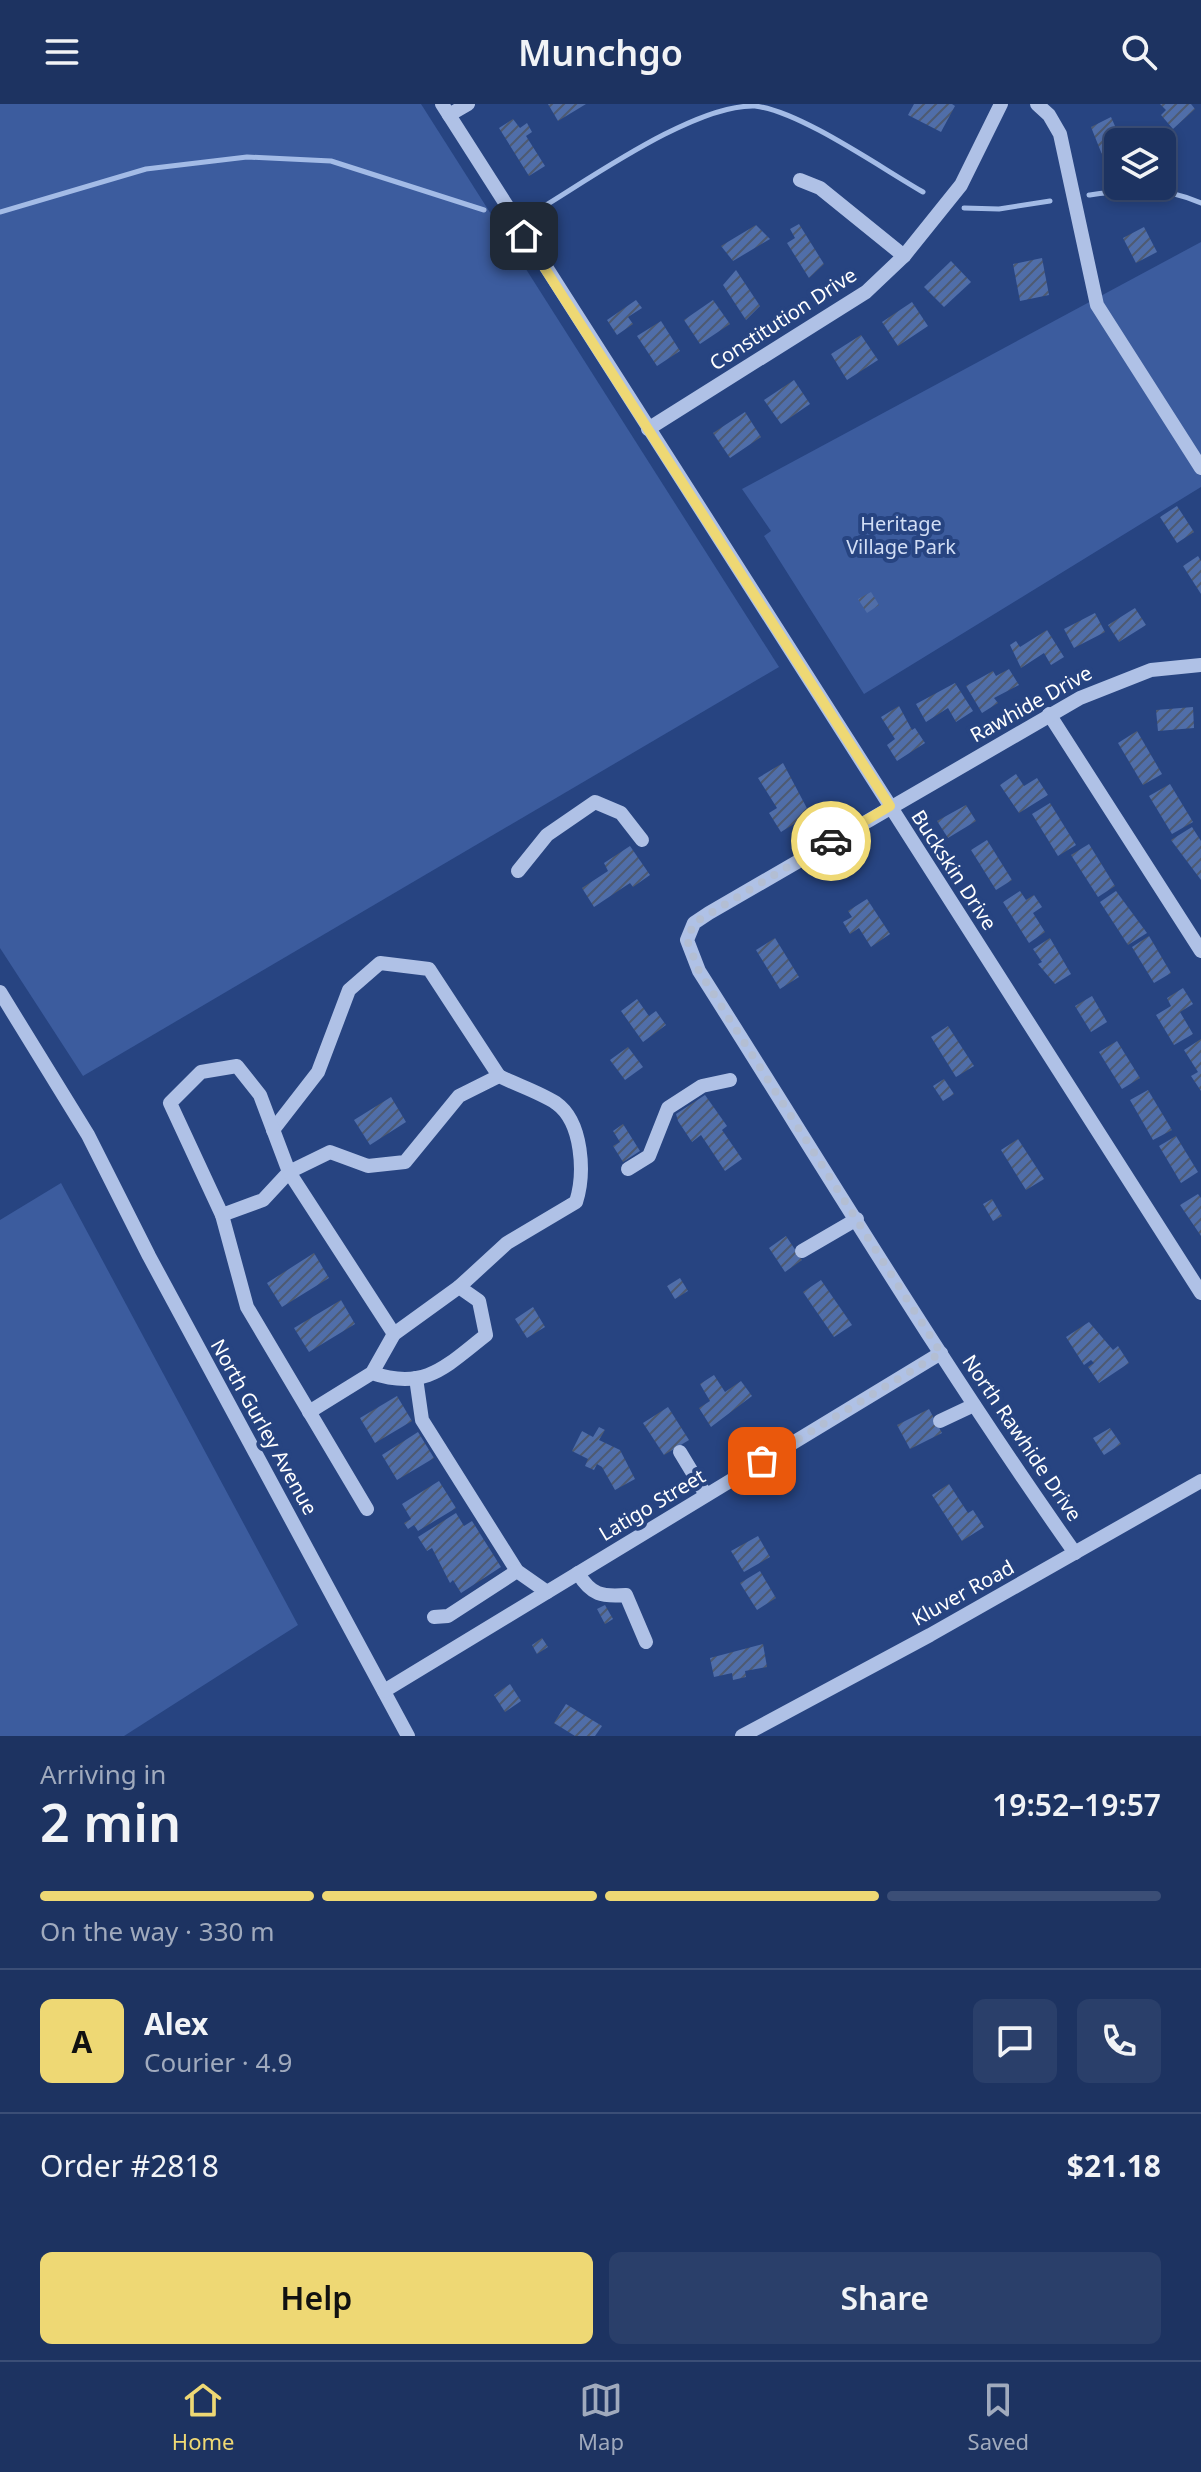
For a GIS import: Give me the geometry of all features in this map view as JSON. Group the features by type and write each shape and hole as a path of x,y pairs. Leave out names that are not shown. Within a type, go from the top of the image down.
{"street":[{"path":"446,110 468,104"},
{"name":"Constitution Drive","path":"648,429 866,292 904,256 961,185 1001,104"},
{"path":"1037,104 1049,115 1060,134 1097,305 1115,339 1201,468"},
{"name":"Buckskin Drive","path":"446,110 1201,1293"},
{"path":"800,180 820,188 904,256"},
{"name":"Rawhide Drive","path":"890,806 1049,714 1111,683 1151,670 1201,665"},
{"path":"1049,714 1201,951"},
{"path":"518,871 547,835 595,802 621,813 642,840"},
{"name":"North Rawhide Drive","path":"890,806 709,913 694,923 687,940 699,971 974,1405 1075,1553"},
{"path":"273,1130 318,1072 349,990 380,963 429,969 499,1076 558,1104 582,1155 583,1180 576,1202 507,1243 459,1287 394,1334 372,1373 309,1412"},
{"name":"North Gurley Avenue","path":"0,992 88,1135 156,1270 408,1736"},
{"path":"367,1509 247,1307 222,1215 170,1103 201,1072 237,1066 260,1095 289,1172 394,1334"},
{"path":"222,1215 263,1200 289,1172 330,1152 368,1166 405,1162 459,1096 499,1076"},
{"path":"628,1169 649,1156 668,1108 702,1086 730,1080"},
{"path":"802,1251 857,1219"},
{"path":"372,1373 400,1382 439,1371 486,1335 479,1301 459,1287"},
{"name":"Latigo Street","path":"384,1691 941,1353"},
{"path":"416,1378 422,1420 517,1571 547,1592"},
{"path":"940,1421 974,1405"},
{"path":"680,1452 706,1495"},
{"name":"Kluver Road","path":"742,1736 1201,1481"},
{"path":"434,1617 448,1616 517,1571"},
{"path":"578,1573 588,1589 602,1597 626,1595 646,1642"},
{"path":"759,1736 790,1709"}],"green space":[{"path":"0,104 421,104 779,667 83,1076 0,948"},
{"name":"Heritage Village Park","path":"1201,242 1201,487 864,694 764,536 771,531 742,489"},
{"path":"61,1183 298,1625 124,1736 0,1736 0,1220"}],"building":[{"path":"548,104 586,104 558,121"},
{"path":"914,104 955,106 941,132 908,115"},
{"path":"1160,104 1191,104 1195,109 1174,128 1161,115 1166,110"},
{"path":"1111,117 1116,128 1104,128 1104,160 1091,127"},
{"path":"513,119 520,128 527,123 532,132 526,136 545,166 529,176 499,128"},
{"path":"799,224 824,264 809,278 787,243 795,238 790,229"},
{"path":"756,225 770,239 733,261 721,246"},
{"path":"1144,227 1157,252 1136,263 1123,238"},
{"path":"1042,258 1049,295 1020,301 1013,264"},
{"path":"951,261 971,282 944,307 924,287"},
{"path":"736,270 760,306 746,320 723,285"},
{"path":"636,300 642,308 628,317 633,324 617,335 607,320"},
{"path":"713,300 730,324 700,344 684,320"},
{"path":"912,302 928,326 898,346 882,322"},
{"path":"661,321 680,351 657,366 637,336"},
{"path":"861,335 878,360 847,380 831,354"},
{"path":"794,380 810,404 781,424 764,400"},
{"path":"745,412 761,437 730,458 713,433"},
{"path":"1177,506 1194,532 1177,543 1160,517"},
{"path":"1198,556 1201,561 1201,594 1183,566"},
{"path":"871,592 879,605 867,613 858,599"},
{"path":"1135,608 1146,625 1119,642 1108,625"},
{"path":"1095,613 1105,632 1074,648 1064,629"},
{"path":"1047,630 1064,657 1051,665 1044,653 1021,668 1010,645 1016,641 1020,647"},
{"path":"1009,669 1019,685 994,698 998,703 982,713 966,686 993,671 996,676"},
{"path":"955,683 973,711 956,722 948,708 926,722 916,704"},
{"path":"899,706 912,730 915,728 925,743 897,761 887,745 895,739 881,717"},
{"path":"1193,707 1194,728 1158,731 1156,710"},
{"path":"1137,731 1162,774 1143,785 1118,743"},
{"path":"783,763 810,814 781,832 769,813 777,808 758,778"},
{"path":"1016,774 1024,786 1037,778 1048,795 1019,813 1000,785"},
{"path":"1170,784 1193,822 1172,834 1149,796"},
{"path":"1050,803 1076,845 1058,856 1032,814"},
{"path":"966,805 976,821 948,838 937,821"},
{"path":"1192,827 1201,841 1201,880 1171,840"},
{"path":"987,840 1012,880 996,890 971,850"},
{"path":"1089,844 1115,886 1098,897 1071,855"},
{"path":"630,846 650,875 633,887 630,883 594,907 582,888 608,871 604,863"},
{"path":"1020,891 1026,900 1034,895 1042,907 1033,913 1045,932 1029,943 1003,902"},
{"path":"1116,891 1147,933 1128,945 1100,902"},
{"path":"867,899 890,934 871,947 859,928 850,934 843,922 852,917 848,911"},
{"path":"1149,936 1171,973 1154,983 1132,947"},
{"path":"775,938 799,977 780,989 756,950"},
{"path":"1050,938 1071,974 1055,984 1038,964 1042,962 1033,949"},
{"path":"1183,988 1193,1004 1180,1012 1193,1034 1174,1045 1156,1015 1171,1006 1167,998"},
{"path":"1092,996 1107,1022 1091,1032 1075,1006"},
{"path":"637,999 649,1016 656,1011 666,1025 643,1042 621,1011"},
{"path":"948,1026 974,1066 956,1077 931,1037"},
{"path":"1201,1039 1201,1091 1191,1076 1198,1072 1184,1050"},
{"path":"1117,1041 1140,1078 1122,1089 1099,1052"},
{"path":"628,1047 643,1067 625,1080 610,1060"},
{"path":"944,1079 954,1094 943,1101 933,1086"},
{"path":"1148,1090 1172,1130 1153,1140 1130,1100"},
{"path":"705,1095 727,1126 722,1130 742,1159 725,1171 701,1135 692,1142 676,1114"},
{"path":"391,1097 406,1122 370,1145 354,1120"},
{"path":"623,1124 640,1151 623,1162 613,1146 620,1142 613,1131"},
{"path":"1176,1136 1198,1172 1181,1183 1159,1146"},
{"path":"1018,1139 1044,1179 1026,1190 1001,1150"},
{"path":"1198,1194 1201,1198 1201,1236 1180,1205"},
{"path":"992,1199 1002,1216 993,1221 983,1204"},
{"path":"786,1236 802,1260 785,1272 769,1248"},
{"path":"314,1253 329,1278 282,1307 267,1283"},
{"path":"680,1278 688,1291 675,1299 667,1286"},
{"path":"821,1280 852,1325 834,1337 803,1292"},
{"path":"341,1300 355,1324 309,1352 294,1328"},
{"path":"533,1307 545,1327 527,1338 515,1319"},
{"path":"1089,1322 1113,1350 1118,1346 1129,1363 1099,1383 1088,1367 1094,1363 1091,1360 1084,1365 1066,1337"},
{"path":"714,1375 725,1392 741,1381 752,1396 711,1427 699,1408 710,1401 700,1384"},
{"path":"397,1396 412,1421 375,1443 360,1418"},
{"path":"668,1407 689,1440 664,1455 643,1423"},
{"path":"929,1409 942,1433 910,1449 897,1425"},
{"path":"599,1427 605,1430 599,1440 620,1450 635,1479 615,1490 602,1467 597,1464 594,1470 585,1466 588,1459 572,1451 582,1431 593,1437"},
{"path":"1110,1428 1121,1444 1104,1455 1093,1438"},
{"path":"418,1432 434,1458 397,1480 382,1455"},
{"path":"439,1481 456,1508 418,1531 414,1525 408,1529 404,1523 411,1519 402,1504"},
{"path":"949,1484 968,1513 973,1510 984,1527 962,1541 932,1495"},
{"path":"456,1513 464,1526 472,1521 501,1567 461,1593 453,1580 450,1583 432,1548 427,1551 418,1537"},
{"path":"758,1536 770,1557 744,1572 731,1551"},
{"path":"760,1571 776,1598 757,1610 740,1583"},
{"path":"605,1605 613,1619 605,1624 597,1609"},
{"path":"542,1638 548,1647 537,1654 532,1645"},
{"path":"763,1644 767,1667 745,1671 746,1677 733,1680 732,1673 714,1677 710,1658"},
{"path":"510,1684 521,1701 505,1712 494,1695"},
{"path":"566,1704 602,1726 595,1736 575,1736 554,1723"}],"waterway":[{"path":"528,210 543,207 675,129 731,108 755,106 773,110 817,129 923,192"},
{"path":"0,212 146,169 247,157 331,161 484,210"},
{"path":"1089,195 1146,190 1172,193 1201,203"},
{"path":"964,208 999,209 1050,201"}],"way so far":[{"path":"762,1461 941,1353 699,971 687,940 694,923 831,841"}],"route":[{"path":"524,236 890,806 831,841"}]}
